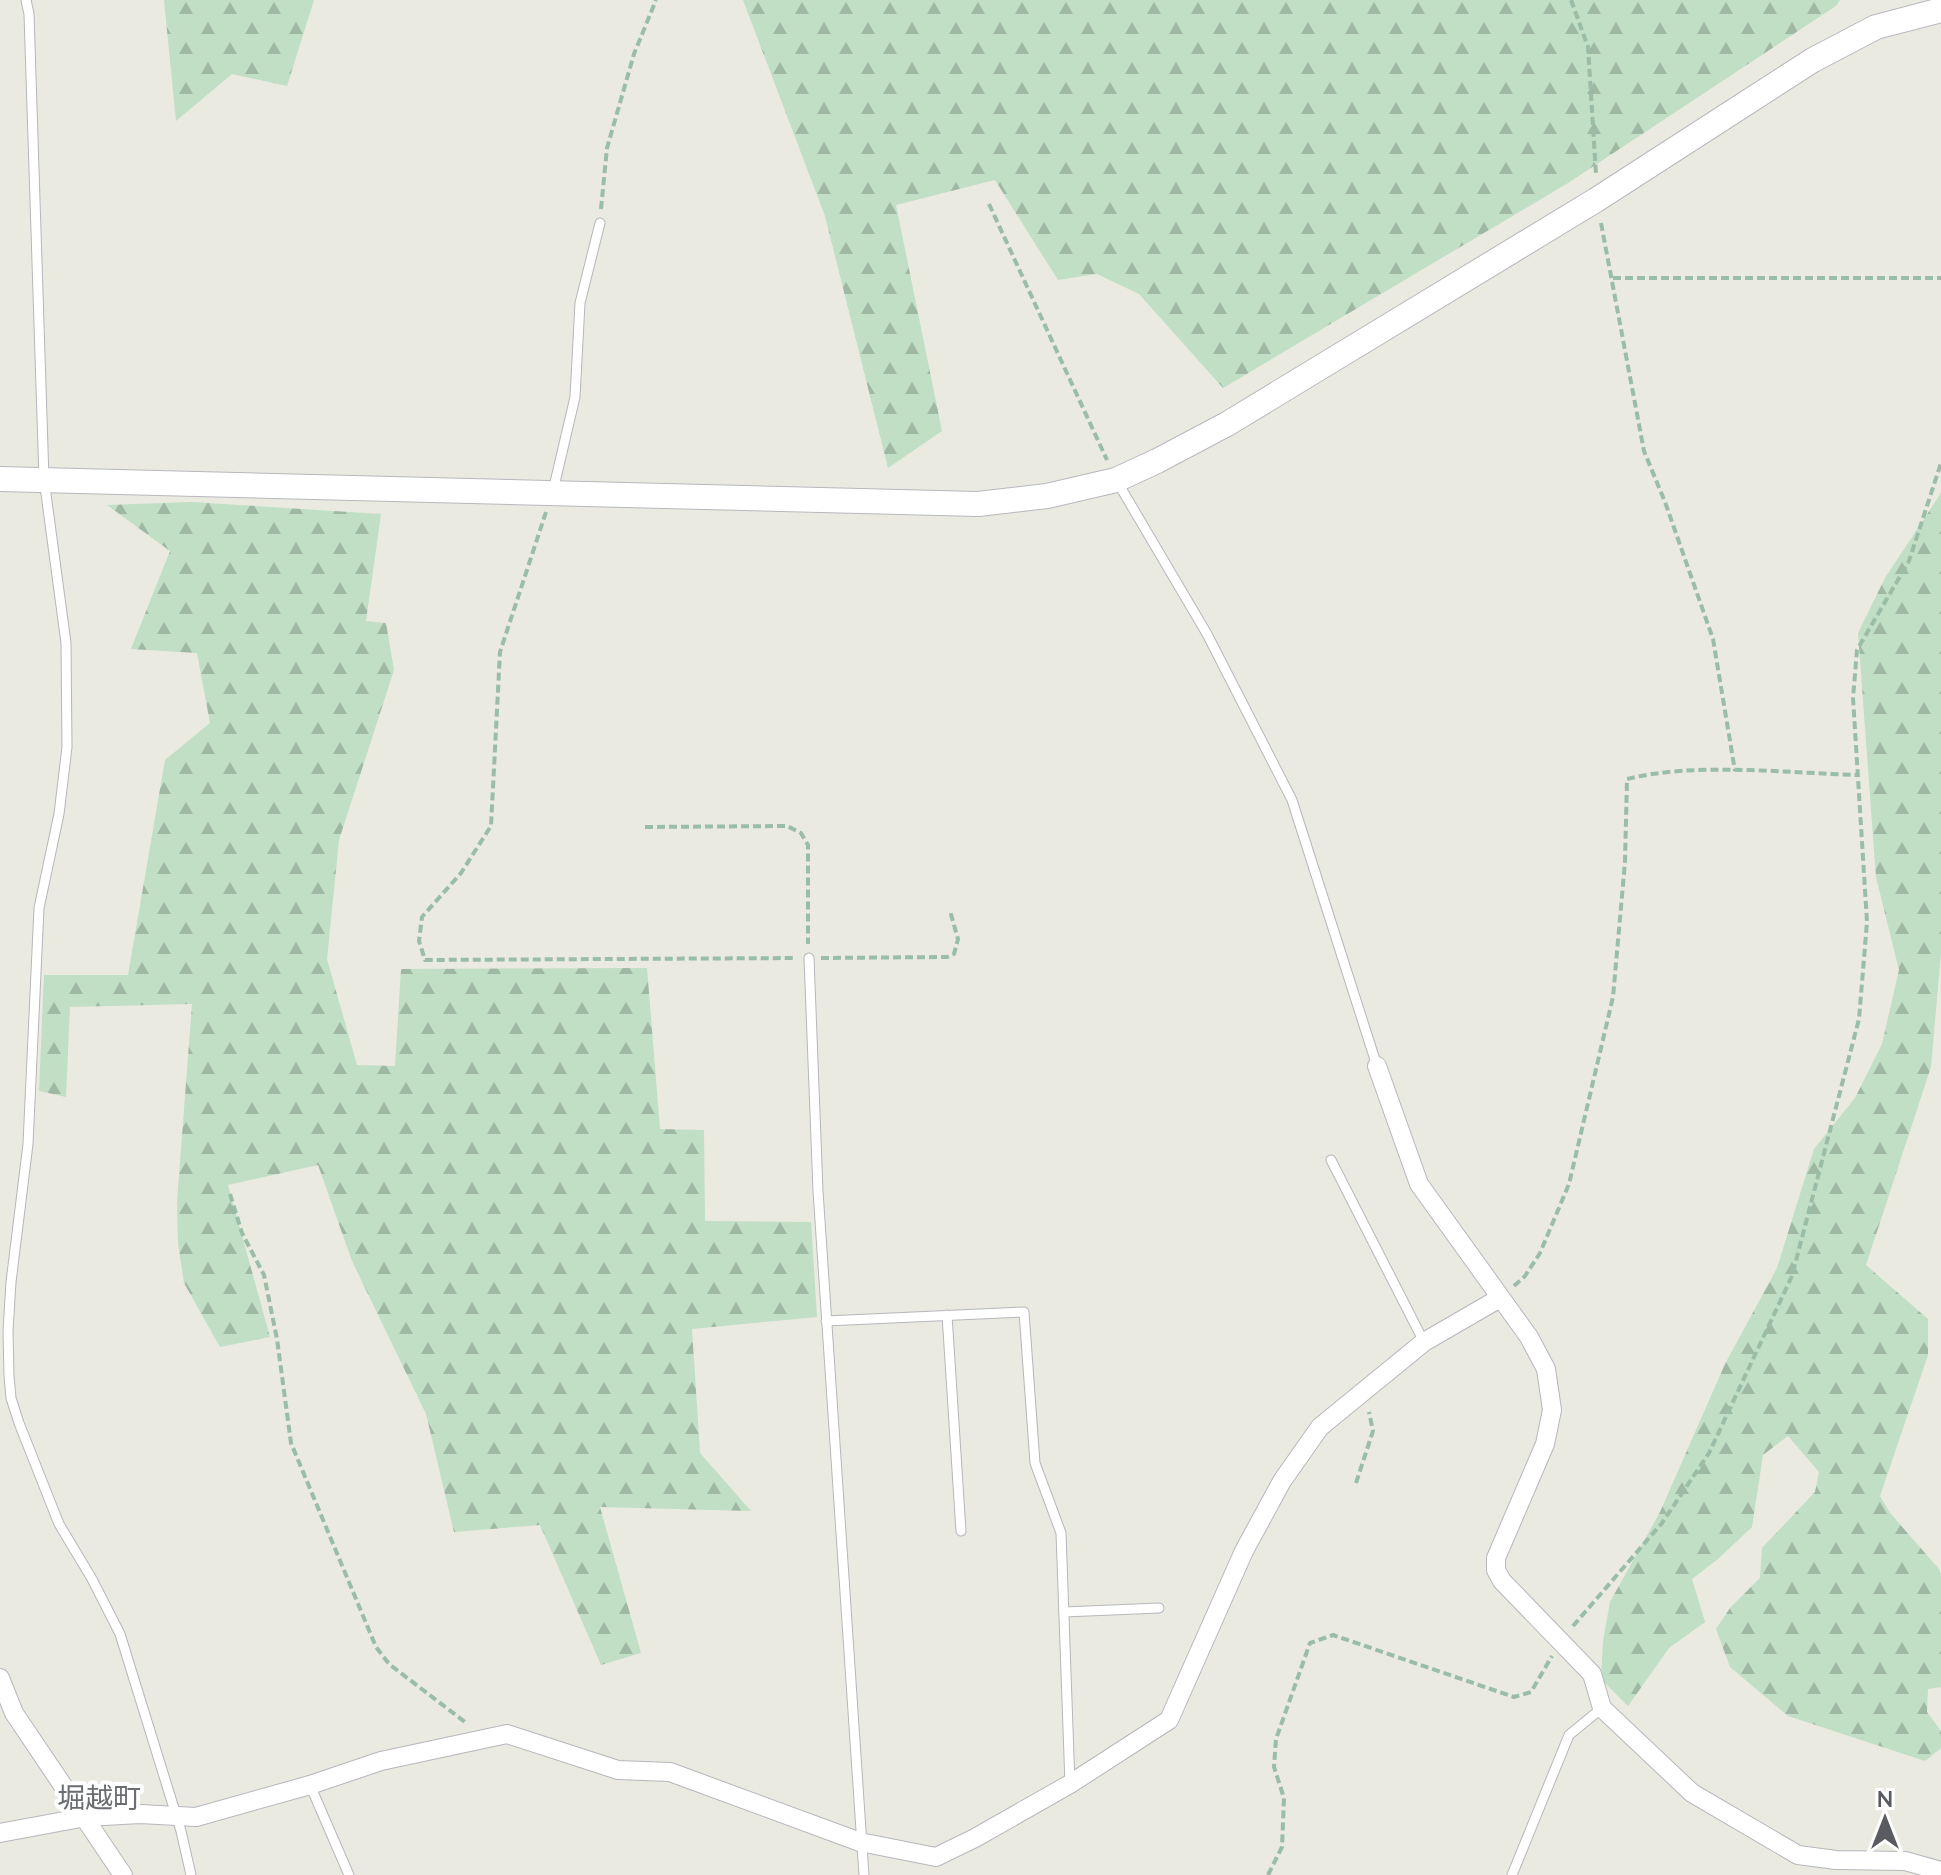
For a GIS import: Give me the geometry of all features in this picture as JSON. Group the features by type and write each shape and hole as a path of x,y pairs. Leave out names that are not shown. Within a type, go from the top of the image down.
{"street":[{"path":"0,479 978,504 1047,496 1116,480 1227,424 1596,200 1813,60 1876,27 1941,10"},
{"path":"1377,1066 1419,1184 1529,1337 1546,1369 1552,1410 1545,1444 1496,1558 1496,1570 1518,1599 1592,1674 1602,1708 1692,1793 1798,1855 1836,1860 1905,1861 1941,1871"},
{"path":"0,1833 86,1817 140,1814 196,1817 310,1785 381,1761 507,1734 618,1770 670,1772 860,1842 936,1857 1070,1784 1169,1720 1244,1551 1282,1481 1320,1427 1424,1342 1500,1298"},
{"path":"0,1678 14,1713 123,1875"}],"lane":[{"path":"26,0 30,30 44,479 66,643 67,747 59,814 39,908 28,1144 11,1282 9,1376 11,1398 19,1423 59,1524 120,1634 177,1817 191,1875"},
{"path":"553,491 575,397 580,303 600,223"},
{"path":"1116,480 1207,634 1292,800 1377,1066"},
{"path":"809,958 818,1191 864,1875"},
{"path":"1331,1160 1424,1342"},
{"path":"826,1321 1024,1312 1035,1463 1061,1533 1070,1784"},
{"path":"947,1315 961,1531"},
{"path":"1064,1612 1159,1608"},
{"path":"1512,1875 1569,1735 1602,1708"},
{"path":"310,1785 349,1875"}],"path":[{"path":"600,223 607,148 634,54 656,0"},
{"path":"1571,0 1588,47 1596,200 1644,451 1713,639 1735,771"},
{"path":"989,204 1116,480"},
{"path":"1613,278 1941,278"},
{"path":"1268,1875 1282,1847 1284,1798 1274,1767 1276,1739 1310,1643 1333,1635 1514,1697 1531,1692 1561,1640 1662,1523 1709,1453 1792,1276 1859,1019 1867,922 1853,698 1857,650 1909,561 1941,463"},
{"path":"553,491 500,652 491,826 461,873 422,917 419,941 425,960 947,957 954,954 958,939 950,911"},
{"path":"1500,1298 1525,1276 1540,1253 1569,1184 1613,997 1625,862 1627,779 1651,773 1735,771 1858,775"},
{"path":"645,827 787,826 801,833 808,845 809,958"},
{"path":"230,1194 242,1233 264,1275 277,1339 291,1443 376,1647 389,1664 465,1722 479,1740"},
{"path":"1356,1483 1373,1431 1368,1404 1360,1392"}],"green space":[{"path":"164,0 314,0 287,86 232,74 176,121"},
{"path":"743,0 1840,0 1836,6 1568,183 1223,388 1139,294 1097,274 1058,280 995,180 896,205 942,431 888,468 825,216"},
{"path":"1941,493 1941,953 1931,1067 1866,1265 1928,1319 1928,1355 1880,1496 1890,1513 1939,1569 1941,1577 1941,1687 1928,1689 1927,1712 1941,1731 1941,1748 1925,1761 1788,1716 1730,1667 1716,1629 1730,1608 1760,1578 1762,1548 1815,1492 1819,1472 1788,1436 1763,1455 1752,1527 1692,1579 1705,1622 1669,1648 1628,1706 1601,1679 1603,1641 1610,1602 1660,1512 1725,1364 1777,1268 1814,1149 1855,1098 1882,1044 1899,970 1876,877 1858,633 1885,578"},
{"path":"191,502 381,514 366,621 386,623 394,670 339,840 327,959 357,1065 395,1066 401,969 647,968 660,1129 704,1130 705,1221 811,1222 817,1317 692,1329 700,1453 751,1511 600,1507 641,1653 601,1665 540,1525 454,1532 426,1414 352,1261 318,1165 228,1185 270,1337 220,1347 184,1283 178,1243 177,1202 192,1004 70,1007 66,1097 39,1091 44,975 128,975 165,760 210,723 197,653 131,649 170,551 107,505"}],"district":[{"name":"堀越町","path":"99,1798"}]}
